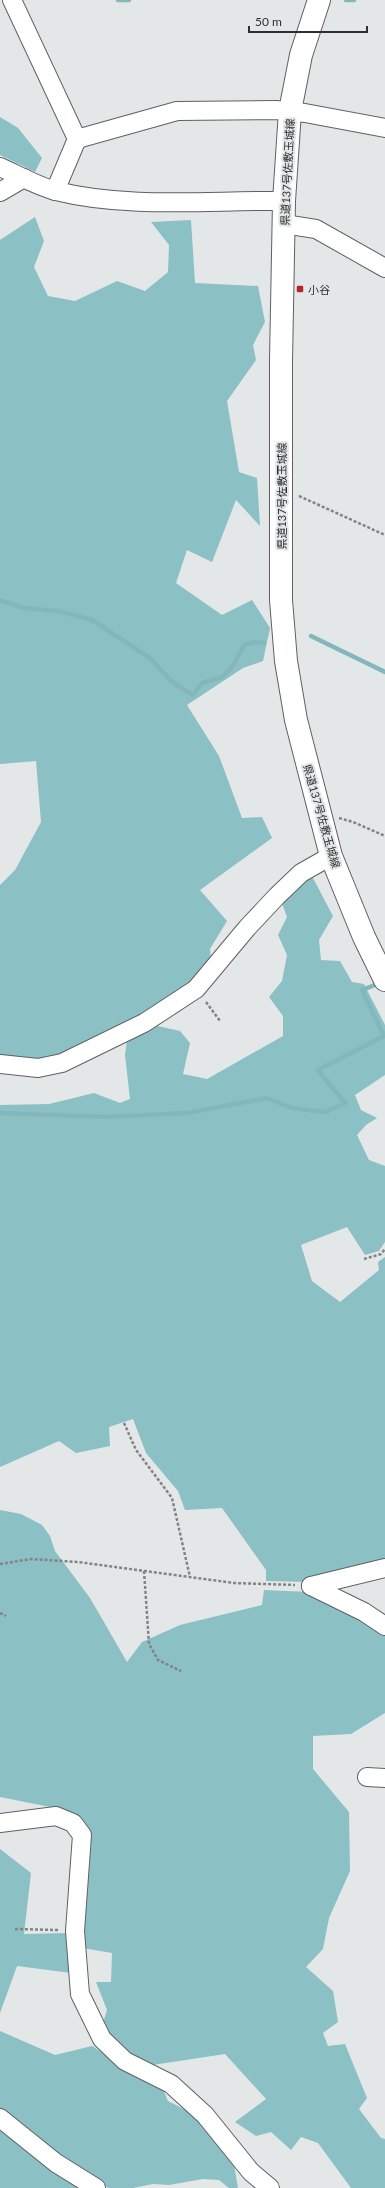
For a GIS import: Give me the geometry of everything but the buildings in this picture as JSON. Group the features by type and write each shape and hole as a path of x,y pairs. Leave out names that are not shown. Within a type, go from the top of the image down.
{"main road":[{"name":"県道137号佐敷玉城線","path":"318,1 301,55 290,111 284,201 281,361 281,600 286,661 296,720 330,856 383,976"}],"street":[{"path":"12,2 78,139 55,191"},
{"path":"78,139 178,112 290,111 385,128"},
{"path":"0,167 55,191 92,198 284,201"},
{"path":"0,192 24,178"},
{"path":"284,224 316,229 385,268"},
{"path":"0,1064 6,1066 38,1068 62,1063 144,1023 196,989 247,928 277,896 301,873 330,856"},
{"path":"311,1586 385,1568"},
{"path":"311,1586 364,1612 385,1626"},
{"path":"367,1777 385,1778"},
{"path":"0,1823 56,1816 74,1823 82,1834 75,1930 80,1994 102,2039 125,2061 171,2084 205,2115 252,2172 270,2188"},
{"path":"0,2118 56,2163 96,2188"}],"path":[{"path":"281,497 293,495 301,496 385,535"},
{"path":"322,822 335,818 343,818 385,836"},
{"path":"196,989 220,1021"},
{"path":"364,1260 381,1254 385,1249"},
{"path":"124,1423 136,1450 172,1498 190,1577"},
{"path":"0,1564 32,1559 144,1570 234,1583 311,1586"},
{"path":"144,1570 149,1644 158,1660 181,1672"},
{"path":"0,1613 6,1616"},
{"path":"15,1929 75,1930"}],"shaded area":[{"path":"0,117 18,128 42,158 35,172 0,155"},
{"path":"35,217 44,241 34,267 48,296 75,301 117,281 145,291 168,272 169,245 151,222 191,220 195,283 258,286 265,322 253,345 256,360 227,401 239,472 257,478 260,526 236,500 212,562 187,550 176,583 222,615 252,600 270,628 263,661 243,668 187,705 219,756 242,818 262,817 272,838 200,890 227,921 210,949 211,960 189,985 138,1020 59,1055 35,1061 0,1058 0,885 15,870 41,822 36,761 0,764 0,240"},
{"path":"313,878 333,916 319,940 321,960 340,961 352,982 364,984 385,1025 385,1075 355,1095 361,1110 377,1118 366,1125 357,1135 369,1160 385,1166 385,1242 379,1251 365,1255 347,1227 301,1245 312,1281 340,1302 379,1270 378,1262 385,1257 385,1564 310,1582 266,1581 266,1570 222,1508 185,1510 178,1491 146,1453 133,1419 109,1427 110,1446 76,1453 59,1441 0,1467 0,1105 49,1104 94,1093 120,1103 130,1099 125,1055 127,1040 153,1025 180,1031 190,1043 183,1074 207,1079 283,1036 283,1016 269,997 282,981 287,955 278,935 287,917 282,903 305,880"},
{"path":"0,1510 21,1514 42,1525 50,1536 55,1551 90,1598 127,1662 142,1642 180,1625 262,1605 264,1590 310,1592 385,1632 385,1713 351,1734 313,1736 313,1769 349,1812 350,1871 329,1918 323,1949 306,1967 333,1991 338,2022 323,2033 328,2046 345,2044 367,2098 359,2109 381,2138 385,2139 385,2188 351,2188 318,2143 301,2137 291,2150 271,2132 256,2136 235,2122 266,2099 225,2054 146,2066 105,2036 103,2023 107,2010 96,1982 111,1982 112,1953 83,1948 87,1855 60,1809 0,1797"},
{"path":"0,1849 31,1873 24,1934 70,1933 71,1973 17,1966 0,2013"},
{"path":"0,2031 55,2055 92,2046 124,2066 161,2085 168,2101 203,2119 233,2159 238,2188 229,2188 219,2180 203,2179 169,2185 153,2184 133,2188 109,2188 57,2159 0,2114"},
{"path":"0,2126 86,2188 0,2188"}],"waterway":[{"path":"118,0 129,0"},
{"path":"346,0 354,0"},
{"path":"0,600 23,608 58,611 92,620 150,658 171,681 193,695 202,683 222,677 232,667 244,645 255,642 264,643"},
{"path":"311,636 385,672"},
{"path":"0,1113 108,1117 187,1113 267,1098 292,1108 326,1112 345,1103 318,1070 384,1036 362,990 380,983"}],"place":[{"name":"小谷","path":"300,289"}]}
